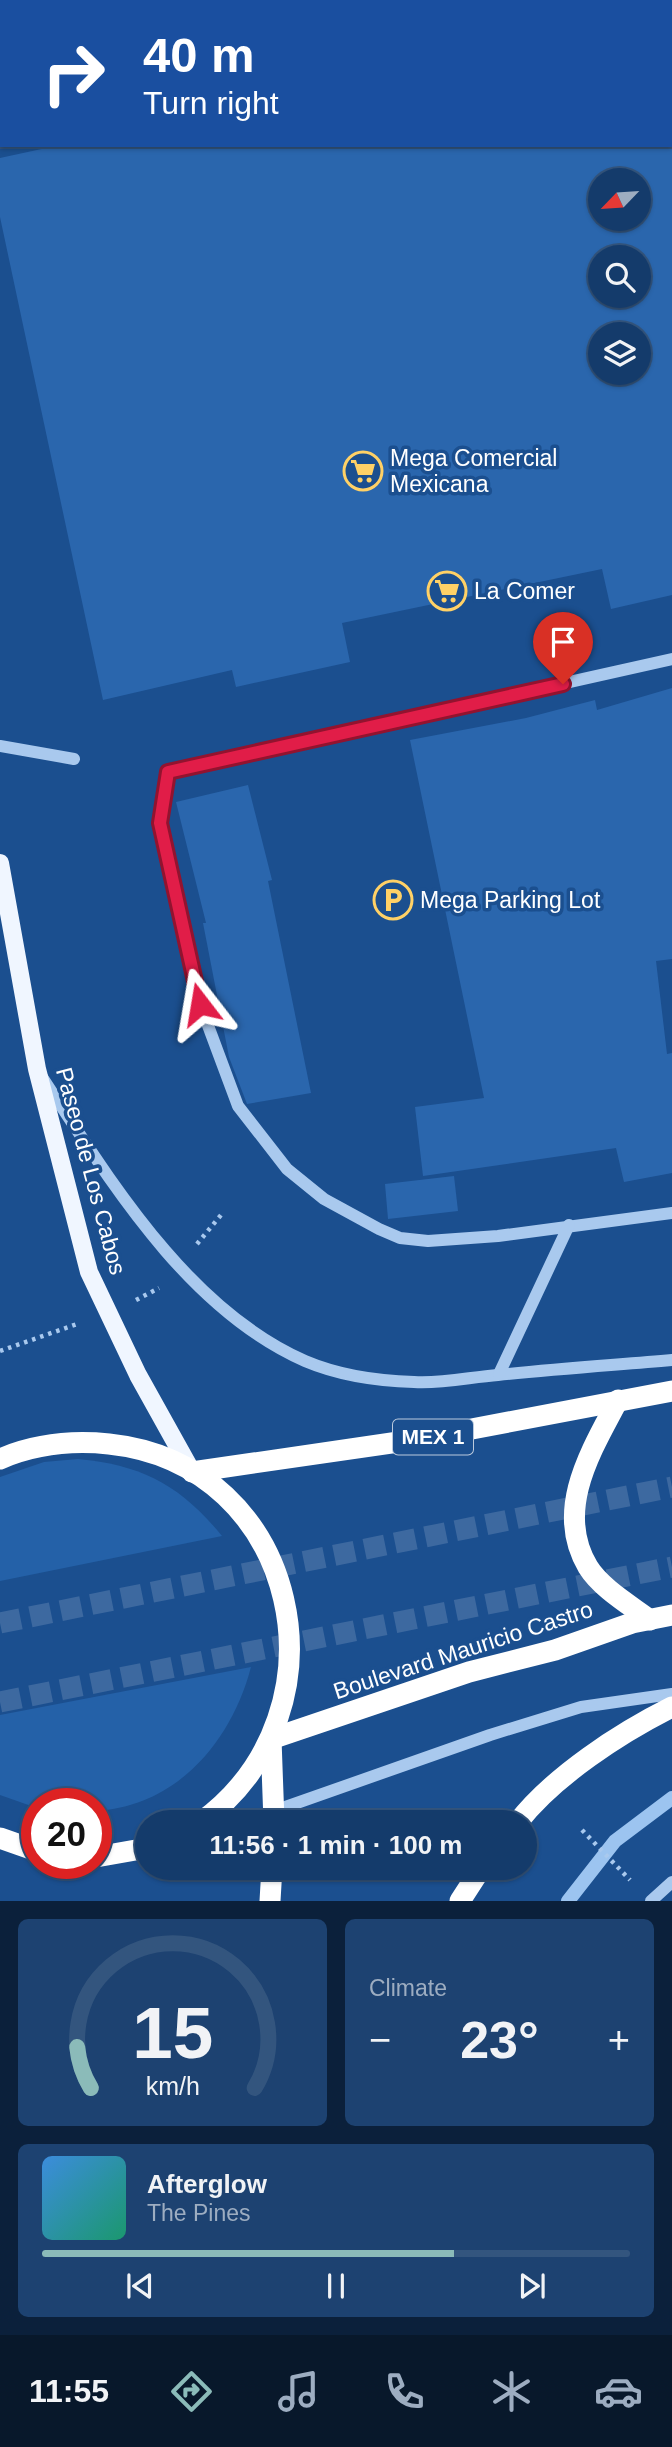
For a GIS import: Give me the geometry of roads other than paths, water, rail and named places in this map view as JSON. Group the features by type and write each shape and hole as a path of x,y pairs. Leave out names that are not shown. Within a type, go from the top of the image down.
{"highway":[{"name":"MEX 1","path":"192,1472 419,1439 672,1391"},
{"path":"618,1401 587,1458 576,1490 574,1525 589,1567 650,1620"},
{"path":"0,1459 51,1443 88,1441 148,1452 192,1472 220,1492 242,1515 264,1546 280,1583 289,1622 291,1662 285,1701 271,1740 253,1770 230,1798 216,1810"},
{"name":"Boulevard Mauricio Castro","path":"271,1740 469,1672 672,1615"},
{"path":"530,1810 559,1780 629,1732 672,1707"},
{"path":"271,1740 274,1810"},
{"path":"0,1838 21,1845"},
{"path":"112,1854 135,1850"},
{"path":"270,1901 271,1880"},
{"path":"460,1901 474,1880"}],"main road":[{"name":"Paseo de Los Cabos","path":"0,863 37,1069 89,1272 138,1375 192,1472"}],"street":[{"path":"672,659 168,772 160,813 180,925 200,1004 238,1106 288,1168 324,1199 400,1238 428,1241 672,1213"},
{"path":"0,746 74,759"},
{"path":"37,1069 143,1225 233,1316 268,1341 306,1361 363,1377 416,1383 672,1360"},
{"path":"499,1374 569,1226"},
{"path":"290,1810 490,1735 581,1707 672,1694"},
{"path":"651,1901 672,1882"}],"waterway":[{"path":"568,1901 615,1841 672,1798"}],"tunnel":[{"path":"0,1623 672,1487"},
{"path":"0,1702 672,1567"}],"place":[{"name":"Mega Comercial Mexicana","path":"363,471"},
{"name":"La Comer","path":"447,591"},
{"name":"Mega Parking Lot","path":"393,900"}]}
